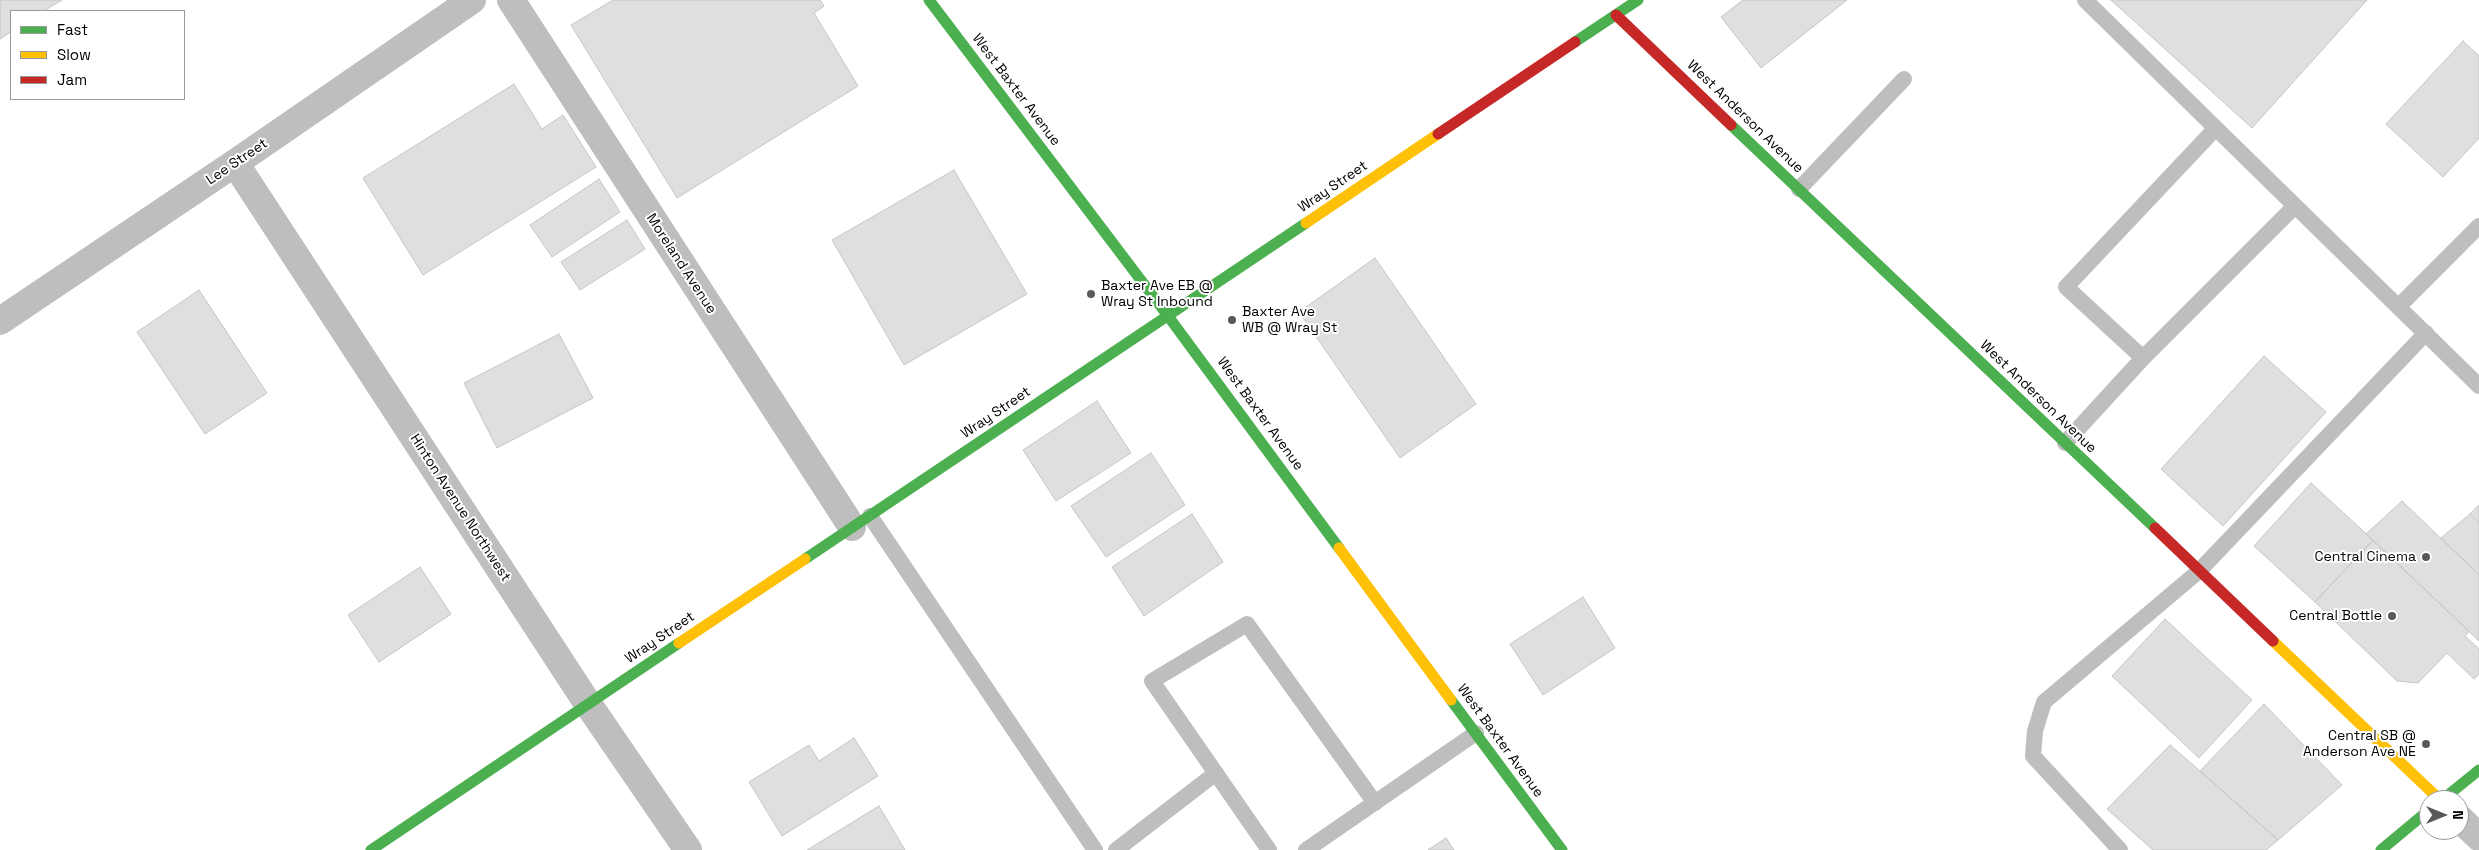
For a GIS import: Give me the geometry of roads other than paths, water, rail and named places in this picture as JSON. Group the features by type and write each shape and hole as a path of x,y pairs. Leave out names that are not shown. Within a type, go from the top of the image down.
{"street":[{"name":"Lee Street","path":"0,321 236,163 472,0"},
{"name":"Moreland Avenue","path":"511,0 861,522"},
{"name":"West Baxter Avenue","path":"929,0 1168,316 1562,850"},
{"name":"Wray Street","path":"371,850 1638,0"},
{"name":"West Anderson Avenue","path":"1616,15 2430,790"},
{"name":"Hinton Avenue Northwest","path":"236,163 588,704 688,850"},
{"path":"2454,790 2479,770"},
{"path":"2381,850 2419,818"},
{"path":"2469,828 2479,837"}],"lane":[{"path":"2085,0 2479,386"},
{"path":"1799,189 1904,79"},
{"path":"2144,358 2066,287 2215,129"},
{"path":"2065,443 2144,358 2294,206"},
{"path":"2399,306 2479,226"},
{"path":"2120,850 2033,756 2035,731 2044,702 2199,571 2426,332"},
{"path":"861,522 1095,850"},
{"path":"1269,850 1152,681 1247,624 1375,803"},
{"path":"1306,850 1476,733"},
{"path":"1116,850 1216,773"}],"place":[{"name":"Baxter Ave EB @ Wray St Inbound","path":"1091,294"},
{"name":"Baxter Ave WB @ Wray St","path":"1232,320"},
{"name":"Central Cinema","path":"2426,557"},
{"name":"Central Bottle","path":"2392,616"},
{"name":"Central SB @ Anderson Ave NE","path":"2426,744"}]}
